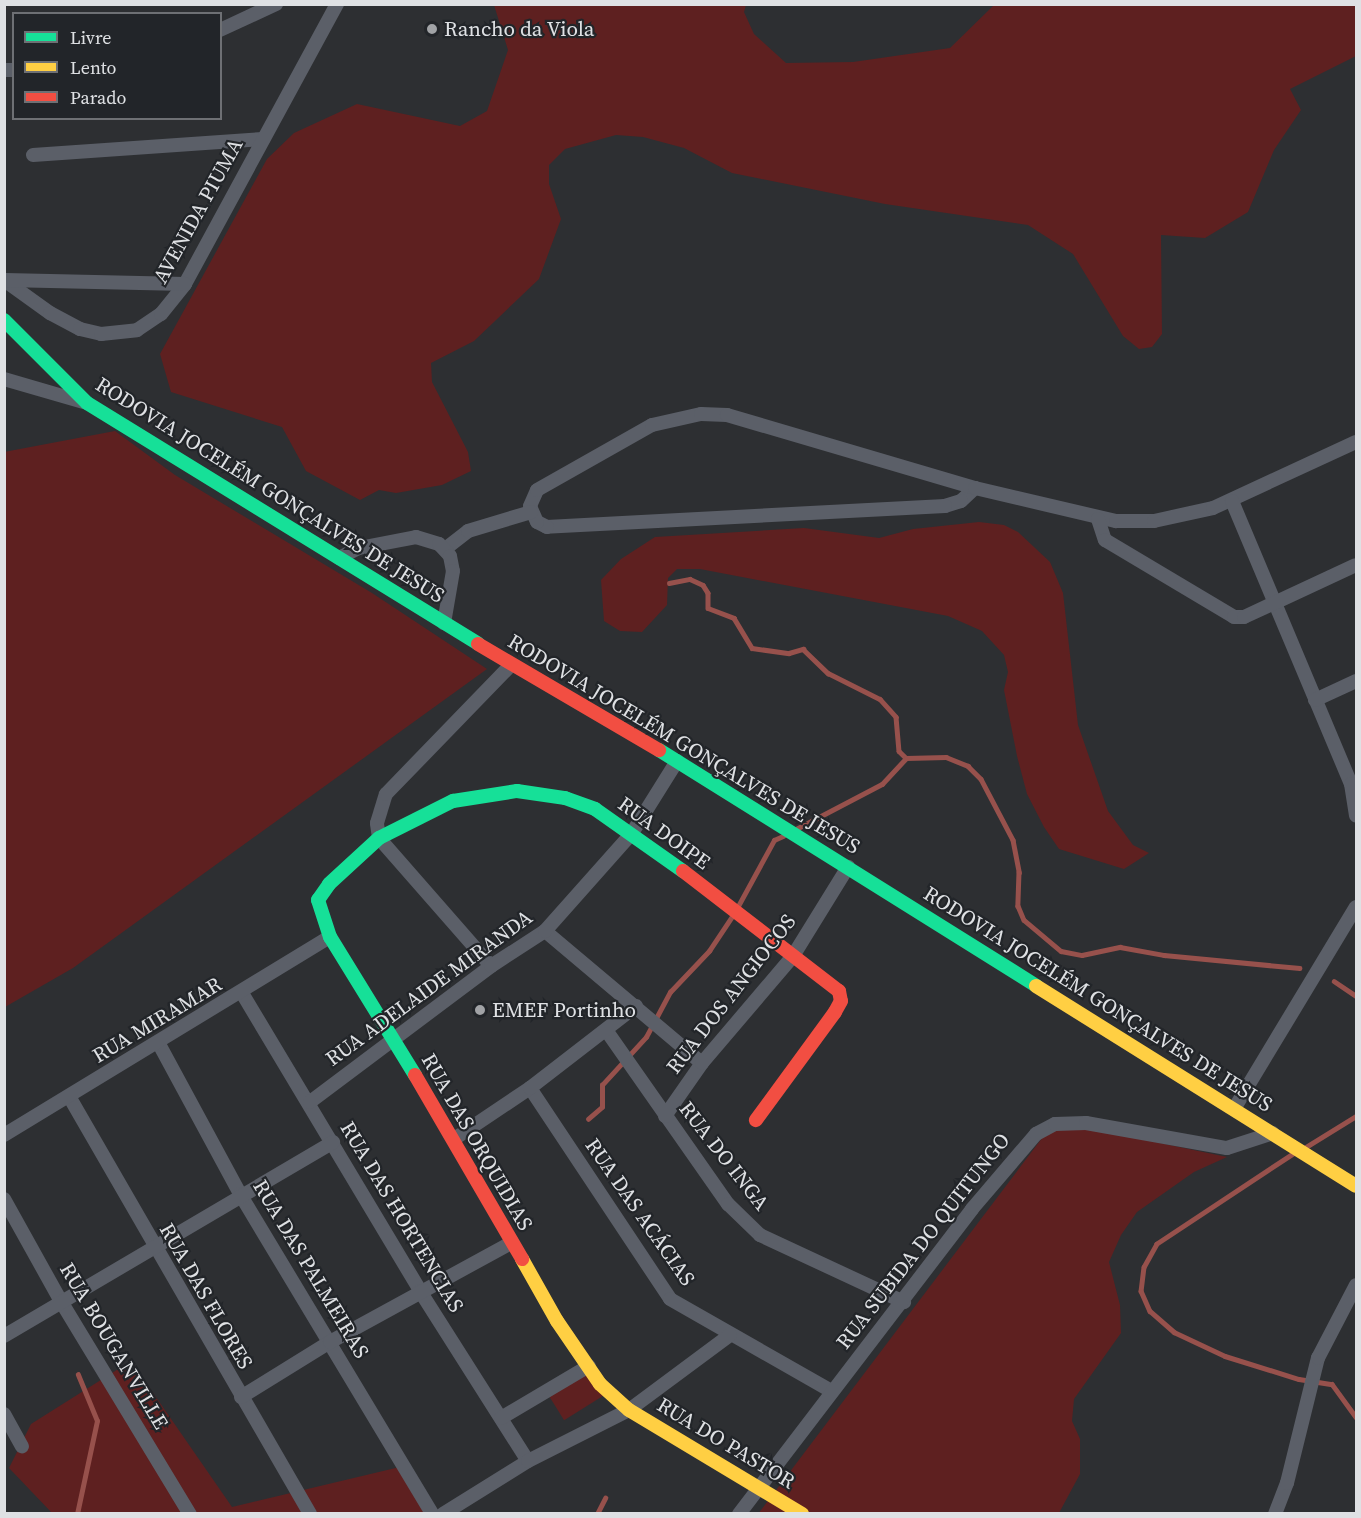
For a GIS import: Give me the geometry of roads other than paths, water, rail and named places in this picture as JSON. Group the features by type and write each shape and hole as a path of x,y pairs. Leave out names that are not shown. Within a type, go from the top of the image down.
{"main road":[{"name":"RODOVIA JOCELÉM GONÇALVES DE JESUS","path":"4,320 87,403 511,665 677,760 1356,1186"},
{"name":"RUA DOIPE","path":"329,884 379,838 453,801 517,790 579,802 632,833 793,956 831,982 841,1001 756,1120"},
{"name":"RUA DAS ORQUIDIAS","path":"329,884 317,905 330,937 454,1139 511,1243 588,1366 600,1384 629,1410"},
{"name":"RUA DO PASTOR","path":"629,1410 760,1485 802,1514"}],"street":[{"path":"238,19 240,4"},
{"path":"222,29 238,19 276,4"},
{"name":"AVENIDA PIUMA","path":"5,280 60,318 80,329 101,334 137,330 161,314 185,284 337,4"},
{"path":"33,155 263,139"},
{"path":"5,280 185,284"},
{"path":"4,379 87,403"},
{"path":"975,488 961,501 945,506 547,527 537,522 531,512 531,500 537,489 652,425 700,414 727,415 975,488 1098,519 1154,521 1194,514 1232,501 1356,442"},
{"path":"1232,501 1315,700 1354,784 1356,816"},
{"path":"446,549 468,531 531,512"},
{"path":"1098,519 1105,540 1234,617 1275,603 1356,565"},
{"path":"339,558 359,548 416,537 432,540 446,549 453,571 444,623"},
{"path":"491,966 379,838 376,823 386,794 511,665"},
{"path":"1315,700 1356,681"},
{"name":"RUA ADELAIDE MIRANDA","path":"310,1102 391,1038 491,966 545,931 632,833 677,760"},
{"name":"RUA DOS ANGIOCOS","path":"665,1116 702,1064 793,956 848,867"},
{"path":"1234,1109 1356,907"},
{"path":"545,931 702,1064"},
{"name":"RUA MIRAMAR","path":"4,1135 159,1044 330,937"},
{"name":"RUA DAS HORTENCIAS","path":"242,993 310,1102 420,1291 528,1461"},
{"path":"454,1139 530,1088 636,1006"},
{"name":"RUA DO INGA","path":"606,1030 728,1203 760,1235 904,1302"},
{"name":"RUA DAS PALMEIRAS","path":"159,1044 240,1194 432,1514"},
{"name":"RUA DAS ACÁCIAS","path":"530,1088 670,1299 831,1391"},
{"name":"RUA DAS FLORES","path":"69,1098 152,1247 310,1514"},
{"name":"RUA SUBIDA DO QUITUNGO","path":"739,1514 831,1391 904,1302 1018,1152 1035,1134 1055,1124 1086,1123 1227,1148 1273,1133"},
{"path":"4,1336 240,1194 333,1142"},
{"name":"RUA BOUGANVILLE","path":"4,1199 62,1303 190,1514"},
{"path":"241,1397 330,1342 511,1243"},
{"path":"1275,1514 1287,1482 1318,1358 1356,1285"},
{"path":"442,1514 528,1461 629,1410 730,1335"},
{"path":"501,1418 588,1366"},
{"path":"4,1414 22,1446"}],"waterway":[{"path":"669,583 690,579 703,585 708,593 708,608 734,618 752,648 789,653 803,649 828,673 880,699 896,717 899,751 906,758 946,757 968,766 981,779 1013,840 1019,872 1018,906 1024,920 1061,951 1082,955 1120,947 1164,955 1299,968"},
{"path":"796,829 882,784 906,758"},
{"path":"737,908 774,840 783,836"},
{"path":"588,1119 602,1107 602,1085 646,1037 670,992 709,951 733,915"},
{"path":"1334,981 1356,996"},
{"path":"1306,1147 1356,1116"},
{"path":"1293,1154 1157,1244 1144,1267 1141,1291 1150,1311 1174,1332 1225,1356 1299,1379 1332,1384 1356,1417"},
{"path":"77,1514 97,1421 78,1375"},
{"path":"597,1514 605,1498"}],"place":[{"name":"Rancho da Viola","path":"432,29"},
{"name":"EMEF Portinho","path":"480,1010"}]}
